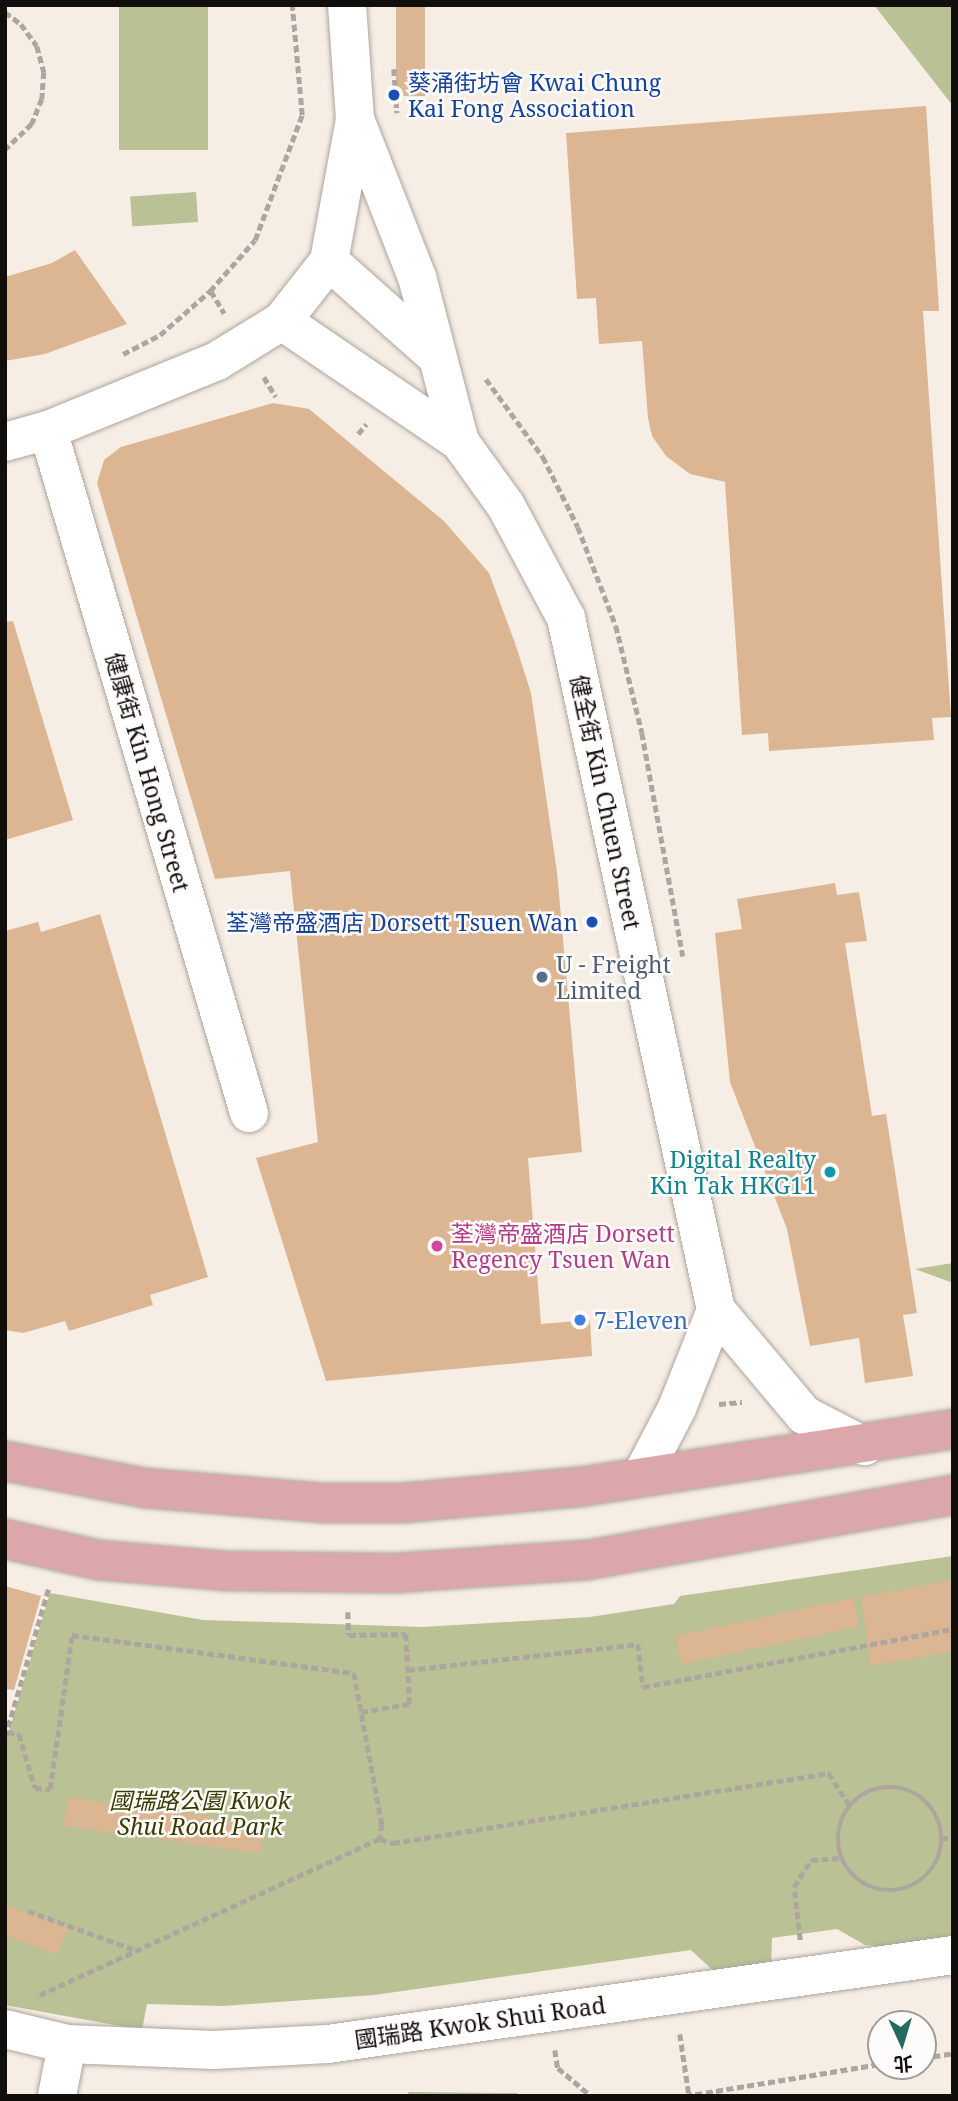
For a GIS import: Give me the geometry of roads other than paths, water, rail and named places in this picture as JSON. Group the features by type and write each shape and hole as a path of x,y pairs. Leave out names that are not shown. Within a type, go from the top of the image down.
{"main road":[{"path":"5,1461 145,1488 322,1503 402,1503 640,1477 864,1446 953,1429"},
{"path":"5,1539 98,1560 226,1571 395,1573 587,1560 953,1495"}],"street":[{"path":"5,442 48,430 217,361 282,321 329,261 355,119 347,5"},
{"name":"健全街 Kin Chuen Street","path":"355,119 409,254 460,442"},
{"path":"329,261 436,356"},
{"name":"健全街 Kin Chuen Street","path":"282,321 460,442 506,506 566,618 716,1310 804,1415 864,1446"},
{"name":"健康街 Kin Hong Street","path":"48,430 249,1114"},
{"path":"640,1477 677,1408 716,1310"},
{"name":"國瑞路 Kwok Shui Road","path":"5,2029 67,2044 214,2050 328,2044 953,1955"},
{"path":"57,2096 67,2044"}],"place":[{"name":"葵涌街坊會 Kwai Chung Kai Fong Association","path":"394,95"},
{"name":"荃灣帝盛酒店 Dorsett Tsuen Wan","path":"592,922"},
{"name":"U - Freight Limited","path":"542,977"},
{"name":"Digital Realty Kin Tak HKG11","path":"830,1172"},
{"name":"荃灣帝盛酒店 Dorsett Regency Tsuen Wan","path":"437,1246"},
{"name":"7-Eleven","path":"580,1320"}],"park label":[{"name":"國瑞路公園 Kwok Shui Road Park","path":"200,1813"}]}
